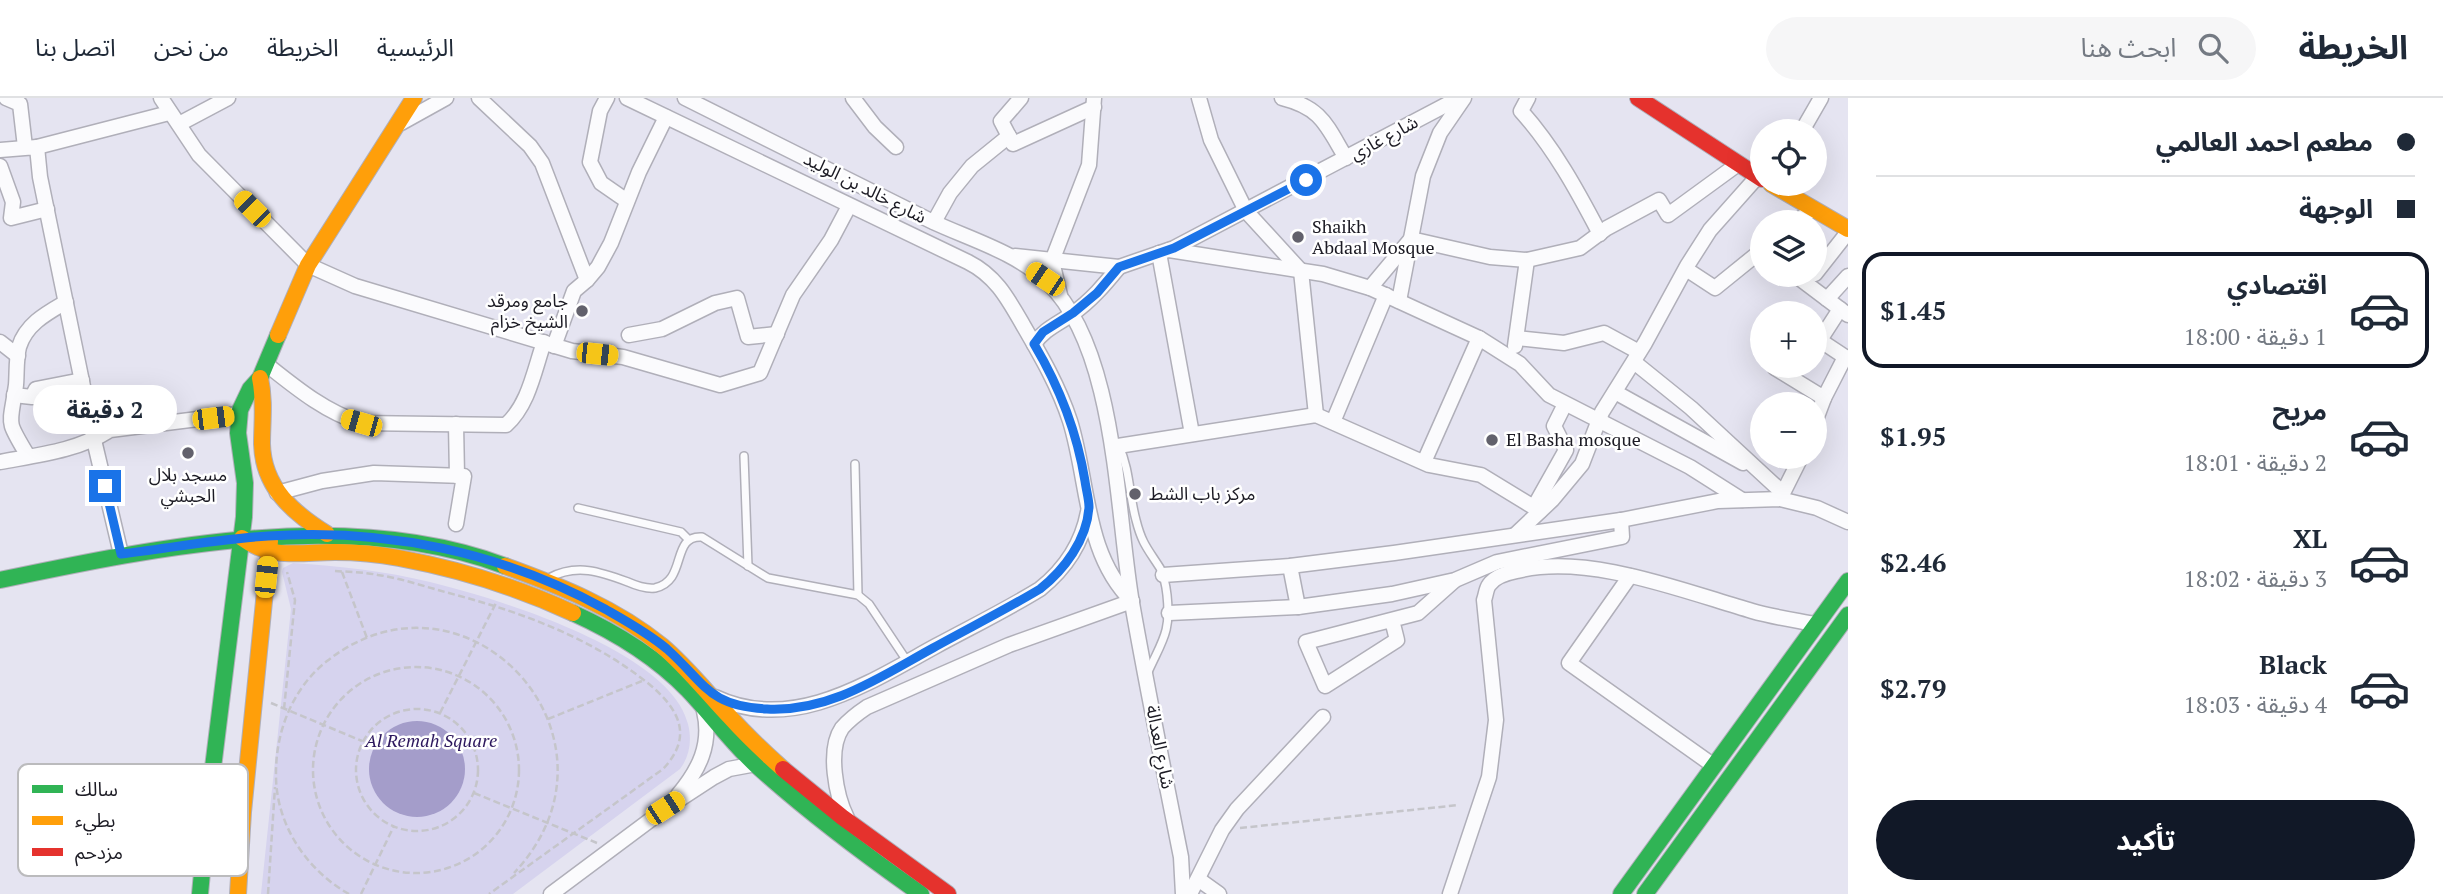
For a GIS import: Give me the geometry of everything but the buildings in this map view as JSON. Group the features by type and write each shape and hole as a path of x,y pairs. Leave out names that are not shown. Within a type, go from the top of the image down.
{"main road":[{"path":"213,764 242,538 245,495 238,414 244,396 263,371 308,265 414,98"},
{"path":"1638,98 1750,171"},
{"path":"1791,196 1848,231"},
{"path":"263,371 265,405 262,453 267,474 277,493 300,516 327,534"},
{"path":"0,580 121,554 270,536 327,534 391,539 485,558 546,580 604,608 649,635 678,660 732,719 783,768 858,830 948,894"},
{"path":"248,764 270,536"},
{"path":"242,538 254,548 268,554 333,552 418,562 504,586 549,602 599,626 641,650 667,670 756,764 821,821 921,894"},
{"path":"1620,894 1848,581"},
{"path":"1645,894 1848,615"},
{"path":"200,894 202,876"},
{"path":"238,894 239,876"}],"street":[{"path":"6,98 20,104 47,209 94,440 121,554"},
{"path":"161,98 199,155 308,265 355,286 572,351 623,357 720,384 760,373 793,295 831,240 849,206"},
{"path":"0,150 31,147 174,119 228,98"},
{"path":"397,126 446,98"},
{"path":"479,98 530,146 542,163 587,281"},
{"path":"607,98 600,111 590,162 601,183 627,201"},
{"path":"627,98 985,272 1000,286 1050,371 1070,421 1104,563 1116,583 1132,601 999,649 867,707 855,715 836,740 835,773 841,806 858,830"},
{"name":"شارع خالد بن الوليد","path":"685,98 1003,254 1045,279 1073,313 1086,340 1114,441"},
{"path":"853,98 874,127 896,147"},
{"path":"1021,98 1001,121 1013,144 1094,103"},
{"path":"1199,98 1211,140 1246,211 1301,271 1316,415"},
{"path":"1282,98 1302,103 1320,116"},
{"path":"1312,98 1346,158"},
{"path":"1333,422 1392,298 1411,239 1423,176 1440,133 1462,98"},
{"name":"شارع غازي","path":"1003,254 1119,267 1164,252 1462,98"},
{"path":"1528,98 1521,111 1556,155 1600,234"},
{"path":"1809,119 1821,98"},
{"path":"1060,295 1052,261 1090,165 1094,103"},
{"path":"263,371 298,389 343,418 361,423 506,425 516,416 525,400 574,291 587,281 598,267 611,243 639,172 666,117"},
{"path":"934,222 950,193 972,166 1009,136"},
{"path":"1411,239 1490,257 1527,260 1580,248 1659,200 1668,215 1738,164"},
{"path":"0,166 13,202 11,218 47,209"},
{"path":"1515,536 1537,509 1582,464 1615,392 1710,230 1750,192"},
{"path":"1827,258 1848,231"},
{"path":"1370,288 1411,239"},
{"path":"1192,434 1164,252 1323,274 1370,288 1479,338 1520,364 1549,395 1690,467 1742,500"},
{"path":"1513,359 1527,260"},
{"path":"1686,269 1715,288 1750,260"},
{"path":"1034,344 1043,332 1073,313 1097,293 1119,267"},
{"path":"1827,299 1848,275"},
{"path":"1818,287 1827,299 1844,312 1827,329"},
{"path":"629,335 662,329 715,303 737,298 748,337 777,334"},
{"path":"28,457 4,415 14,395 19,347 27,330 42,316 66,302"},
{"path":"1517,338 1564,343 1604,334 1636,357 1763,474 1781,496"},
{"path":"1424,463 1479,338"},
{"path":"0,342 18,356"},
{"path":"1827,346 1846,358 1827,392"},
{"path":"1792,378 1816,392"},
{"path":"14,395 32,397 36,389 82,380"},
{"path":"1615,392 1763,474"},
{"path":"1537,509 1566,450 1554,426 1565,404"},
{"path":"0,462 69,449 94,440 110,430 238,414"},
{"path":"1114,441 1192,434 1316,415 1424,463 1481,475 1537,509"},
{"path":"456,424 457,476"},
{"name":"شارع العدالة","path":"1114,441 1132,601 1181,857 1183,894"},
{"path":"1781,496 1795,469"},
{"path":"277,493 322,481 374,473 464,476 456,524"},
{"path":"1163,575 1290,566 1621,520 1718,501 1781,496 1848,522"},
{"path":"705,688 716,698 748,707 805,707 842,696 1028,596 1051,580 1077,547 1089,507"},
{"path":"1169,613 1298,607 1392,594 1455,580 1497,562 1622,537 1621,520"},
{"path":"1290,566 1298,607"},
{"path":"1450,894 1489,777 1496,720 1484,600 1488,587 1495,579 1506,573 1534,567 1583,568 1630,576 1756,612 1815,624"},
{"path":"1630,576 1569,663 1714,766"},
{"path":"1392,620 1397,640 1325,686 1306,642 1418,613 1455,580"},
{"path":"665,808 689,781 704,752 708,727 704,710"},
{"path":"1190,894 1222,830 1237,809 1323,717"},
{"path":"551,894 665,808 729,769 756,764"},
{"path":"1198,879 1219,894"}],"lane":[{"path":"1114,441 1125,459 1135,518 1142,541 1163,575 1169,613 1168,629 1146,676"},
{"path":"744,456 748,566"},
{"path":"855,464 858,595"},
{"path":"578,509 677,531 689,540"},
{"path":"546,580 565,572 586,569 643,588 658,587 676,573 683,547 689,540 698,537 707,539 757,573 779,581 858,595 869,604 908,662"}],"path":[{"path":"333,552 367,638"},
{"path":"268,894 276,755 286,710 295,600 287,571 290,570"},
{"path":"328,570 377,575 536,619 581,639 644,680 664,697 676,714 679,747 663,769 488,894"},
{"path":"440,713 504,586"},
{"path":"286,710 320,666 340,651 386,632 437,630 475,642 508,662 527,682 542,705 558,756 558,783 548,823 529,858 510,877"},
{"path":"415,667 438,669 459,676 492,698 506,716 517,740 520,764 517,792 507,819 476,855 456,866 434,873 387,871 348,849 331,831 319,810 313,789 312,770 323,726 346,694 367,679 391,670 415,667"},
{"path":"548,719 667,670"},
{"path":"255,696 362,741"},
{"path":"412,708 440,713 451,718 466,733 476,752 478,772 474,793 465,808 452,820 436,828 419,831 394,826 371,811 361,796 356,779 356,762 362,741 374,725 391,713 412,708"},
{"path":"276,780 280,806 288,829 301,851 317,871 349,894"},
{"path":"474,793 611,849"},
{"path":"1222,830 1459,805"},
{"path":"361,894 394,826"}],"green space":[{"name":"Al Remah Square","path":"293,563 379,572 459,590 536,615 616,651 650,673 675,698 688,724 690,742 686,759 680,769 513,894 261,894 291,609 282,572 283,568"}],"shaded area":[{"path":"417,721 435,724 451,735 462,751 465,769 462,787 451,803 435,814 417,817 399,814 383,803 372,787 369,769 372,751 383,735 399,724"}],"traffic: fast":[{"path":"213,764 244,517 245,483 238,433 240,410 250,389 260,378 278,335"},
{"path":"0,580 188,546 253,538 318,536 382,539 445,548 505,566"},
{"path":"1621,894 1848,581"},
{"path":"573,613 604,628 662,666 688,690 747,756 776,782 878,864 921,894"},
{"path":"1645,894 1848,615"},
{"path":"200,894 202,876"}],"traffic: slow":[{"path":"278,335 308,265 414,98"},
{"path":"1792,196 1848,229"},
{"path":"260,378 263,403 262,444 268,473 274,486 292,508 327,534"},
{"path":"242,538 253,545 275,552 359,553 421,562 509,587 573,613"},
{"path":"248,764 270,541"},
{"path":"505,566 587,599 644,632 680,663 742,730 783,769"},
{"path":"238,894 239,876"}],"traffic: jam":[{"path":"1638,98 1750,171"},
{"path":"783,769 842,817 948,894"}],"place":[{"name":"Shaikh Abdaal Mosque","path":"1298,237"},
{"name":"جامع ومرقد الشيخ خزام","path":"582,311"},
{"name":"El Basha mosque","path":"1492,440"},
{"name":"مسجد بلال الحبشي","path":"188,453"},
{"name":"مركز باب الشط","path":"1135,494"}],"route":[{"path":"105,486 121,554 242,538 299,534 391,539 454,550 516,568 604,608 664,647 716,698 729,703 767,709 824,703 860,688 1040,589 1060,570 1077,547 1089,507 1070,421 1050,371 1034,344 1043,332 1084,305 1119,267 1197,238 1306,180"}]}
